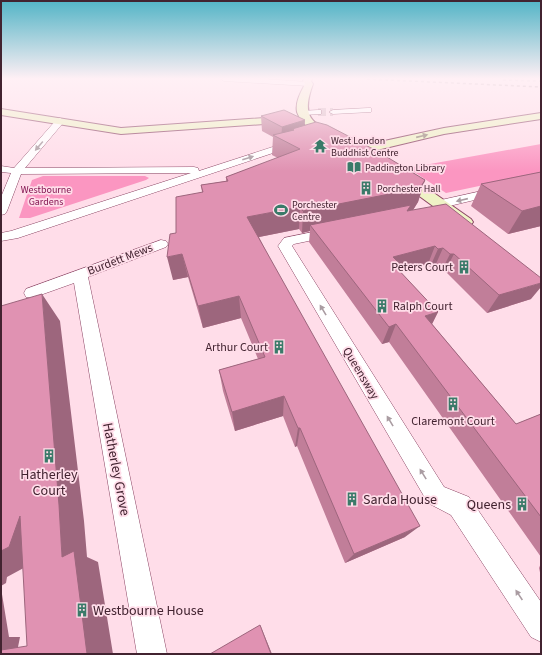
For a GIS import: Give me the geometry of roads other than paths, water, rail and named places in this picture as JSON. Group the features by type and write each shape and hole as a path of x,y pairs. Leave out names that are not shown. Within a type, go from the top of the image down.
{"street":[{"path":"304,110 304,116 324,133 380,165 444,206 477,231"},
{"path":"333,112 368,110"},
{"path":"1,112 121,131 304,116 318,112"},
{"path":"356,151 444,131 541,116"},
{"path":"1,211 17,171 60,121"},
{"path":"1,237 12,235 324,133"},
{"path":"1,169 17,171 211,170"},
{"path":"427,212 444,206 541,181"},
{"name":"Queensway","path":"343,230 288,241 285,246 436,495 460,506 541,627"},
{"name":"Burdett Mews","path":"32,293 81,279 161,244"},
{"name":"Hatherley Grove","path":"81,279 152,654"}],"tunnel":[{"path":"318,112 333,112"}],"place":[{"name":"West London Buddhist Centre","path":"320,146"},
{"name":"Paddington Library","path":"354,167"},
{"name":"Porchester Hall","path":"366,188"},
{"name":"Porchester Centre","path":"281,210"},
{"name":"Peters Court","path":"464,267"},
{"name":"Ralph Court","path":"382,306"},
{"name":"Arthur Court","path":"279,347"},
{"name":"Claremont Court","path":"453,404"},
{"name":"Hatherley Court","path":"49,456"},
{"name":"Sarda House","path":"352,499"},
{"name":"Queens","path":"522,504"},
{"name":"Westbourne House","path":"82,610"}],"park label":[{"name":"Westbourne Gardens","path":"46,194"}]}
